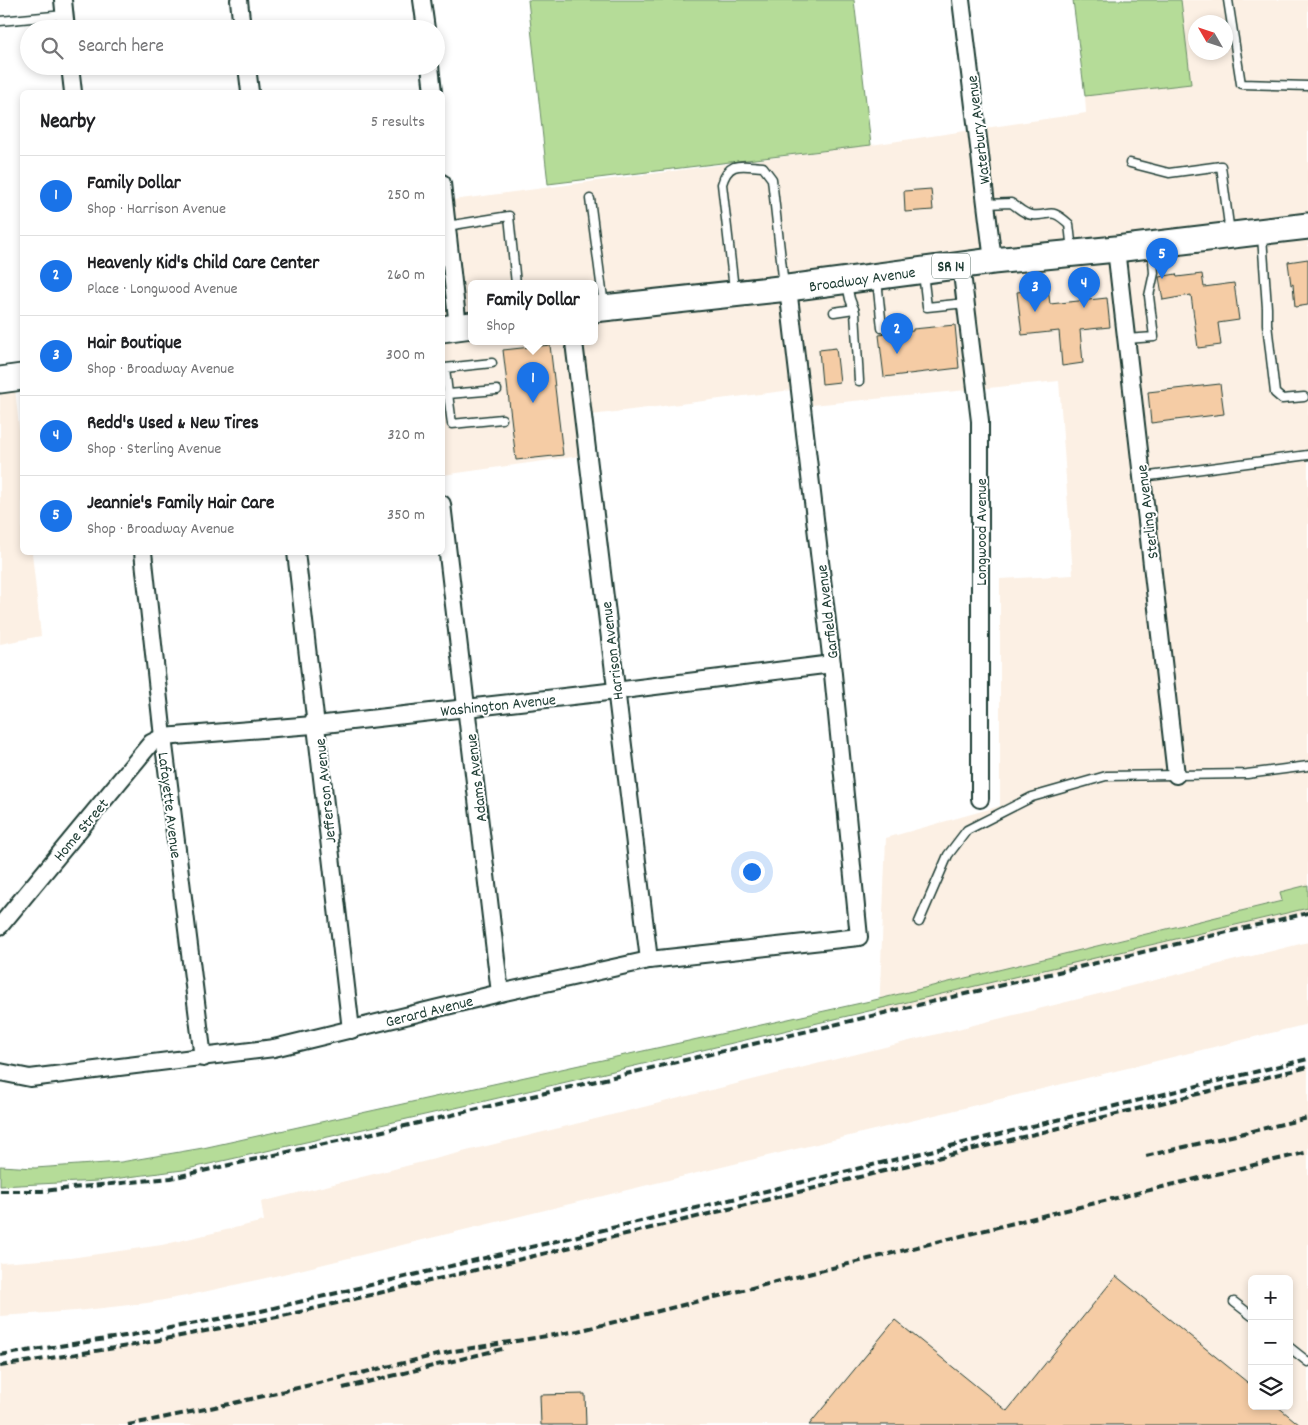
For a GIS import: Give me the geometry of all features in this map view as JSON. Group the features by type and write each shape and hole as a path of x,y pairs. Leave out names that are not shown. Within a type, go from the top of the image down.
{"main road":[{"name":"Broadway Avenue","path":"599,308 735,294 993,261 1116,249 1308,226"},
{"path":"0,380 20,377"}],"street":[{"path":"239,0 241,20"},
{"path":"422,0 425,20"},
{"name":"Waterbury Avenue","path":"961,0 993,261"},
{"path":"71,75 73,90"},
{"path":"248,75 250,90"},
{"path":"431,75 432,90"},
{"path":"445,209 457,327"},
{"name":"Sterling Avenue","path":"1116,249 1176,774"},
{"name":"Longwood Avenue","path":"961,265 980,421 980,799"},
{"name":"Garfield Avenue","path":"786,288 832,664 859,937"},
{"name":"Harrison Avenue","path":"574,345 649,960"},
{"name":"Adams Avenue","path":"445,528 500,993"},
{"name":"Lafayette Avenue","path":"143,555 163,738 203,1058"},
{"name":"Jefferson Avenue","path":"296,555 351,1030"},
{"name":"Washington Avenue","path":"163,738 317,725 832,664"},
{"name":"Home Street","path":"0,926 151,743 163,738"},
{"name":"Gerard Avenue","path":"0,1072 30,1078 274,1048 500,993 649,960 859,937"}],"lane":[{"path":"1228,0 1240,84 1308,86"},
{"path":"0,21 64,15"},
{"path":"1130,163 1168,173 1220,166 1230,235"},
{"path":"735,294 722,184 725,173 733,166 763,167 772,179 786,288"},
{"path":"590,199 597,280"},
{"path":"986,204 1011,203 1023,212 1032,215 1053,213 1060,215 1069,224 1072,253"},
{"path":"447,226 509,216 516,280"},
{"path":"1262,231 1267,324 1275,393 1282,399 1304,397"},
{"path":"1126,339 1154,338 1149,296 1154,273 1152,245"},
{"path":"923,270 927,307 966,303"},
{"path":"876,276 882,328"},
{"path":"846,280 854,309 859,381"},
{"path":"834,312 854,309"},
{"path":"492,363 445,368 445,395 452,424 502,419"},
{"path":"445,395 497,390"},
{"path":"1142,477 1308,455"},
{"path":"919,922 948,855 967,830 1032,797 1106,776 1247,774 1308,766"},
{"path":"1234,1302 1248,1313"},
{"path":"1293,1350 1308,1362"}],"shaded area":[{"path":"1181,0 1308,0 1308,913 879,1014 886,838 1000,806 1000,579 1073,575 1059,381 802,406 800,389 583,416 587,455 445,475 445,201 871,145 1086,113 1085,96 1191,84 1188,60 1233,60 1233,15 1188,15 1188,59"},
{"path":"14,378 20,438 20,555 32,555 41,636 0,644 0,380"},
{"path":"1308,942 1308,1024 279,1275 186,1296 147,1303 76,1311 0,1316 0,1263 70,1258 162,1245 264,1221 261,1202"},
{"path":"1308,1067 1308,1425 0,1425 0,1366 134,1345 287,1315"}],"green space":[{"path":"528,0 854,0 871,145 548,184"},
{"path":"1073,0 1181,0 1191,84 1085,96"},
{"path":"1308,885 1308,908 464,1106 183,1170 97,1181 0,1186 0,1166 35,1168 121,1162 203,1148 879,999 1282,901 1280,892"}],"building":[{"path":"931,189 933,210 905,212 904,191"},
{"path":"1308,259 1308,305 1295,307 1293,284 1291,285 1288,262"},
{"path":"1176,274 1177,277 1202,274 1204,287 1234,283 1239,320 1218,323 1221,345 1198,348 1191,295 1163,300 1159,277"},
{"path":"1048,288 1050,304 1107,298 1110,327 1080,330 1083,363 1062,366 1059,331 1022,335 1017,292"},
{"path":"955,325 959,368 884,377 879,335 913,331 913,329"},
{"path":"550,345 563,455 516,460 503,350"},
{"path":"836,348 840,382 822,384 819,350"},
{"path":"1220,384 1224,414 1151,423 1148,392"},
{"path":"1116,1276 1248,1383 1248,1410 1282,1410 1300,1425 809,1425 895,1320 1007,1411"},
{"path":"585,1394 586,1425 541,1425 540,1395"}],"railway":[{"path":"0,1191 42,1191 171,1178 414,1124 1308,913"},
{"path":"0,1355 132,1335 261,1311 700,1207 1308,1059"},
{"path":"0,1366 134,1345 287,1315 1308,1067"},
{"path":"1146,1156 1308,1118"},
{"path":"128,1425 234,1403 454,1351 578,1331 1308,1152"},
{"path":"343,1388 506,1348"}],"place":[{"name":"Jeannie's Family Hair Care","path":"1162,279"},
{"name":"Redd's Used & New Tires","path":"1084,308"},
{"name":"Hair Boutique","path":"1035,312"},
{"name":"Heavenly Kid's Child Care Center","path":"897,354"},
{"name":"Family Dollar","path":"533,403"}]}
